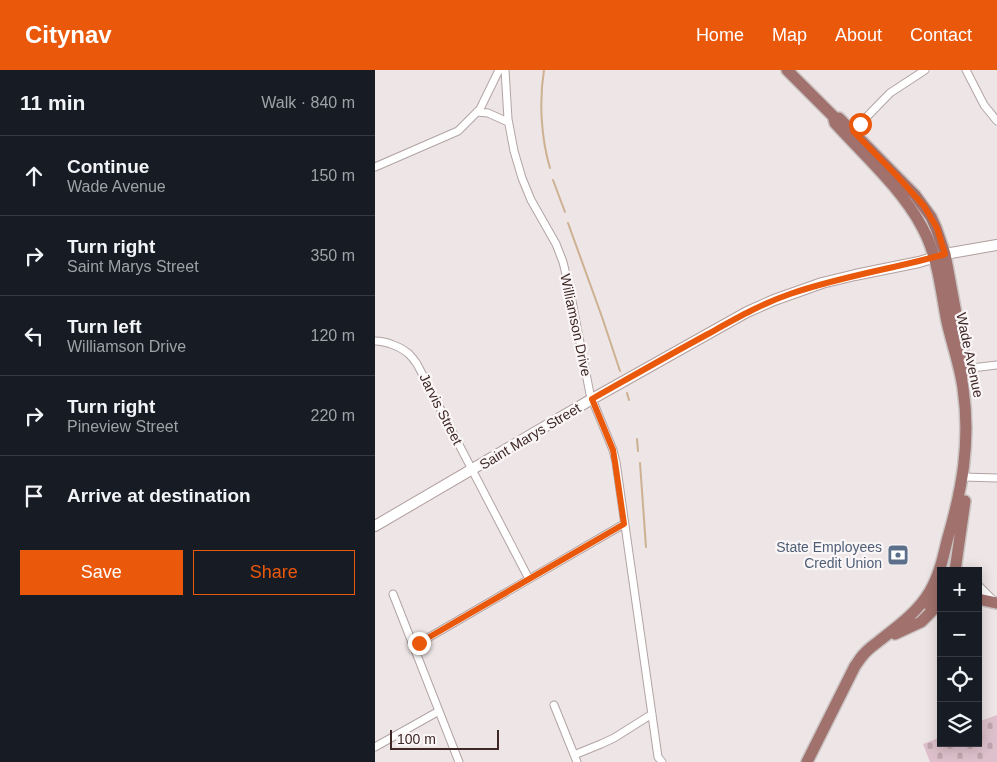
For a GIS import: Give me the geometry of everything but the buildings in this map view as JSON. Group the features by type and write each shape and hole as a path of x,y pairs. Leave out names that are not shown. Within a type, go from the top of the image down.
{"main road":[{"name":"Wade Avenue","path":"787,70 833,116 835,123 910,208 939,256"},
{"name":"Wade Avenue","path":"807,762 854,668 864,653 907,618 930,591 939,569 971,459 971,407 963,369 947,323 937,228 924,206 897,176 841,118 833,116"},
{"name":"Saint Marys Street","path":"375,526 592,399 747,312 774,300 830,281 997,245"},
{"name":"Wade Avenue","path":"955,567 966,478"},
{"path":"952,525 949,562 952,567"},
{"path":"907,618 922,611 937,594"},
{"path":"982,601 996,604"},
{"name":"Wade Avenue","path":"881,639 921,622 937,606"},
{"path":"921,622 937,616"}],"street":[{"path":"375,167 458,130 480,109 499,70"},
{"name":"Williamson Drive","path":"505,70 508,122 514,151 531,200 556,244 563,262 590,394 613,450 658,757 662,762"},
{"path":"853,131 890,93 925,70"},
{"path":"965,70 984,106 997,121"},
{"path":"477,112 489,113 508,122"},
{"name":"Jarvis Street","path":"375,341 396,346 409,354 417,364 529,579"},
{"path":"963,369 997,365"},
{"path":"966,478 997,478"},
{"path":"414,646 624,524"},
{"path":"982,589 996,604"},
{"path":"393,594 459,762"},
{"path":"554,705 575,759 614,738 652,714"},
{"path":"375,747 439,711"}],"green space":[{"path":"997,715 997,762 930,762 923,744 937,739 937,747 982,747 982,721"}],"waterway":[{"path":"544,70 542,119 550,168"},
{"path":"553,180 565,212"},
{"path":"568,223 620,371"},
{"path":"627,393 629,400"},
{"path":"637,439 638,451"},
{"path":"640,463 646,547"}],"place":[{"name":"State Employees Credit Union","path":"898,555"}],"route":[{"path":"419,643 624,524 613,450 592,399 747,312 774,300 821,283 893,266 919,262 945,254 937,228 924,206 853,131 860,124"}]}
